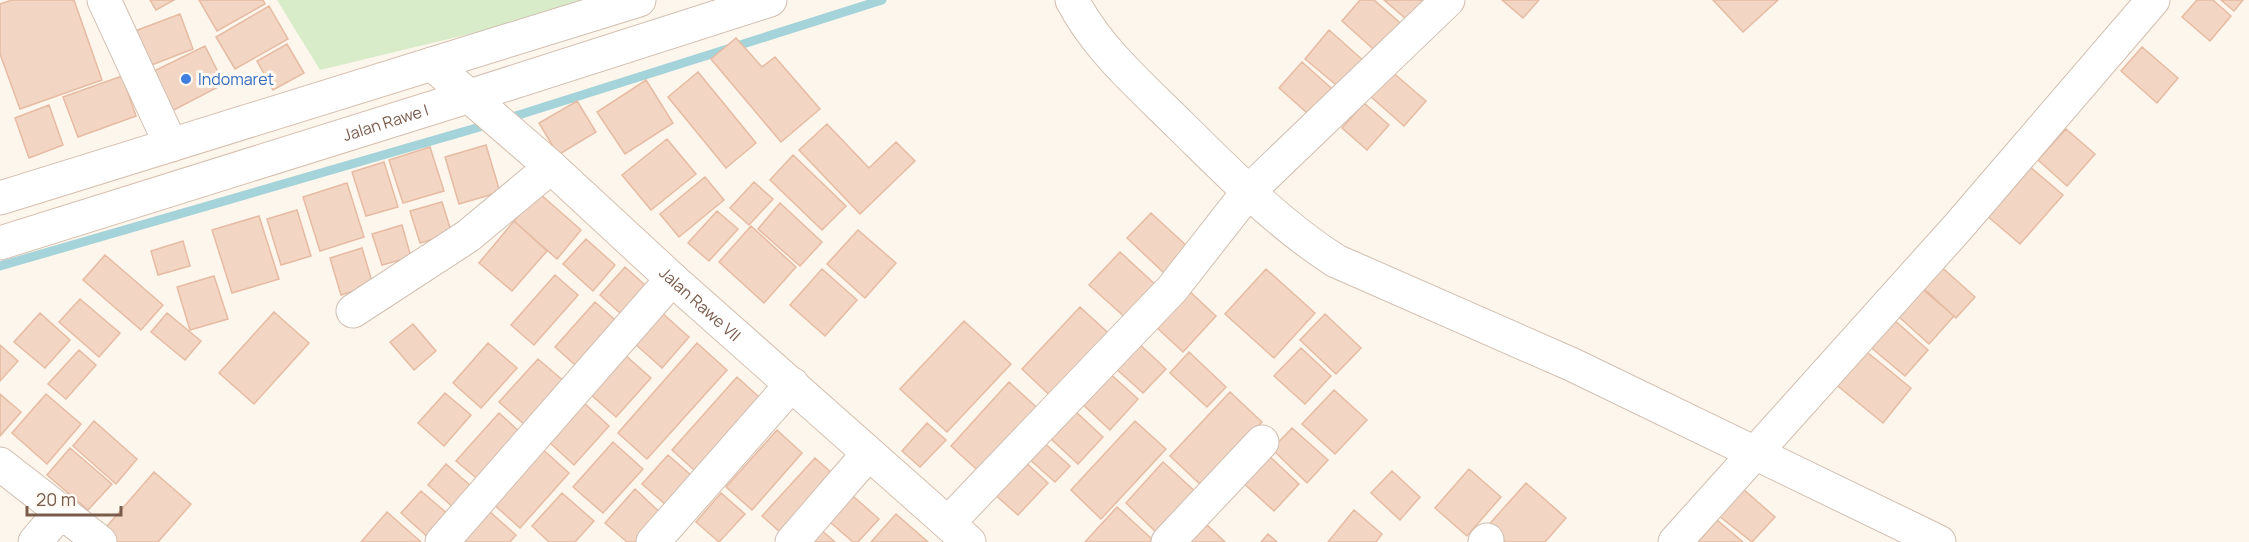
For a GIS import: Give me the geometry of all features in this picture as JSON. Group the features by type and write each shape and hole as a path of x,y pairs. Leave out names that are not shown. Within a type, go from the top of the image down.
{"street":[{"path":"104,0 171,145"},
{"path":"0,198 639,0"},
{"path":"1072,0 1082,20 1105,48 1248,192 1301,238 1336,261 1573,365 1939,542"},
{"path":"958,533 1172,290 1248,192 1448,0"},
{"path":"1675,542 1958,227 2153,0"},
{"name":"Jalan Rawe I","path":"0,243 490,114 761,1"},
{"name":"Jalan Rawe VII","path":"432,64 552,167 672,279 958,533"},
{"path":"353,312 468,236 552,167"},
{"path":"442,542 672,279"},
{"path":"653,542 792,384"},
{"path":"1168,542 1262,442"},
{"path":"792,542 868,454"},
{"path":"0,464 62,510 100,542"},
{"path":"36,542 62,510"}],"green space":[{"path":"277,0 585,0 586,6 320,70"}],"building":[{"path":"12,0 74,0 102,80 20,109 0,54 0,4"},
{"path":"150,0 174,0 156,10"},
{"path":"199,0 263,0 265,4 217,31"},
{"path":"1360,0 1374,0 1406,28 1381,56 1342,21"},
{"path":"1384,0 1435,0 1413,25"},
{"path":"1502,0 1539,0 1523,18"},
{"path":"1713,0 1778,0 1743,32"},
{"path":"2197,0 2213,0 2231,16 2210,41 2182,17"},
{"path":"2221,0 2243,0 2234,11"},
{"path":"269,6 288,39 235,69 216,37"},
{"path":"180,14 193,49 149,66 135,31"},
{"path":"1329,30 1365,62 1341,89 1305,59"},
{"path":"736,38 762,67 775,57 820,109 781,142 711,59"},
{"path":"287,44 304,73 273,90 257,61"},
{"name":"Indomaret","path":"205,46 224,84 168,113 148,74"},
{"path":"2142,47 2178,78 2157,103 2121,71"},
{"path":"1302,62 1338,94 1315,120 1279,88"},
{"path":"1391,71 1426,101 1404,126 1370,96"},
{"path":"698,72 756,143 726,168 668,97"},
{"path":"122,76 136,116 78,137 63,97"},
{"path":"646,80 673,123 625,154 597,112"},
{"path":"577,101 596,132 558,155 539,123"},
{"path":"1364,103 1389,125 1367,150 1342,128"},
{"path":"49,105 63,145 29,158 15,118"},
{"path":"827,124 869,168 896,142 915,161 860,214 799,150"},
{"path":"2066,129 2095,154 2067,186 2038,160"},
{"path":"667,139 696,174 651,210 622,175"},
{"path":"486,145 500,192 459,204 445,157"},
{"path":"430,147 444,191 403,203 389,160"},
{"path":"793,155 846,206 822,230 770,180"},
{"path":"384,162 398,207 366,216 352,172"},
{"path":"2029,166 2063,195 2020,244 1986,215"},
{"path":"705,177 724,200 679,237 660,214"},
{"path":"754,182 773,199 749,225 730,208"},
{"path":"347,183 364,237 320,251 303,197"},
{"path":"539,193 581,230 557,259 514,221"},
{"path":"442,202 452,234 420,243 410,211"},
{"path":"780,203 822,242 800,266 758,229"},
{"path":"297,210 311,256 281,265 267,219"},
{"path":"717,211 738,229 709,261 688,243"},
{"path":"1151,213 1188,247 1164,273 1127,238"},
{"path":"259,216 279,279 232,293 212,230"},
{"path":"514,221 547,251 512,291 479,263"},
{"path":"402,225 411,257 382,265 372,234"},
{"path":"751,226 796,267 764,303 719,262"},
{"path":"858,230 896,263 865,298 827,264"},
{"path":"586,239 615,265 593,291 563,264"},
{"path":"183,241 190,266 158,275 151,251"},
{"path":"362,248 373,285 341,295 330,258"},
{"path":"1120,252 1158,287 1128,320 1089,285"},
{"path":"105,255 163,305 141,330 83,280"},
{"path":"1936,262 1975,297 1956,318 1918,283"},
{"path":"625,267 655,294 630,322 600,295"},
{"path":"822,269 857,300 825,336 790,305"},
{"path":"1266,269 1315,313 1274,358 1225,314"},
{"path":"555,275 578,295 534,345 511,325"},
{"path":"214,276 228,319 190,330 177,287"},
{"path":"1187,289 1216,316 1183,352 1154,325"},
{"path":"1922,289 1954,316 1929,344 1899,317"},
{"path":"80,299 120,333 99,357 59,322"},
{"path":"595,302 623,327 583,372 555,347"},
{"path":"1080,307 1117,341 1059,404 1022,369"},
{"path":"274,312 309,343 254,404 219,373"},
{"path":"661,312 689,337 662,368 634,343"},
{"path":"40,313 70,340 45,368 14,342"},
{"path":"167,313 201,341 185,360 151,332"},
{"path":"1325,314 1361,348 1336,374 1300,340"},
{"path":"1892,318 1928,350 1905,376 1868,345"},
{"path":"964,321 1011,364 947,432 900,389"},
{"path":"413,324 436,351 414,370 390,342"},
{"path":"1136,341 1166,369 1143,393 1113,366"},
{"path":"488,343 517,368 481,408 453,383"},
{"path":"697,343 727,370 647,459 618,433"},
{"path":"0,345 18,361 0,381"},
{"path":"1301,348 1331,376 1305,404 1274,376"},
{"path":"1862,348 1911,388 1883,423 1834,383"},
{"path":"79,350 96,365 66,399 48,384"},
{"path":"1189,352 1226,387 1207,407 1170,373"},
{"path":"624,354 651,378 616,417 589,393"},
{"path":"538,359 573,389 534,433 499,402"},
{"path":"1106,370 1138,399 1110,430 1079,401"},
{"path":"737,377 769,406 704,479 672,450"},
{"path":"1009,382 1044,414 986,478 951,446"},
{"path":"1334,390 1367,420 1335,454 1302,424"},
{"path":"1230,392 1262,422 1203,487 1170,456"},
{"path":"445,393 471,415 444,446 418,423"},
{"path":"0,394 21,412 0,436"},
{"path":"46,394 81,424 47,464 12,433"},
{"path":"583,402 609,426 574,465 548,441"},
{"path":"1075,411 1103,437 1078,464 1050,438"},
{"path":"499,413 522,434 480,481 456,461"},
{"path":"94,421 137,459 116,484 73,446"},
{"path":"1135,421 1166,449 1101,519 1071,490"},
{"path":"927,423 946,440 920,467 902,451"},
{"path":"1292,428 1328,460 1307,483 1272,449"},
{"path":"777,430 802,453 752,510 726,487"},
{"path":"1042,441 1070,466 1055,482 1027,457"},
{"path":"613,442 643,469 603,513 573,487"},
{"path":"540,447 569,473 520,528 491,502"},
{"path":"70,448 112,484 88,510 47,475"},
{"path":"1266,453 1299,484 1274,511 1240,480"},
{"path":"668,455 699,482 673,511 642,484"},
{"path":"815,458 842,482 789,540 762,516"},
{"path":"1023,460 1048,483 1018,515 993,493"},
{"path":"1163,462 1198,494 1159,535 1126,503"},
{"path":"446,464 472,487 454,508 428,485"},
{"path":"1469,469 1501,497 1467,536 1435,508"},
{"path":"1392,471 1420,497 1400,520 1371,493"},
{"path":"154,472 191,504 158,542 113,542 102,532"},
{"path":"1526,483 1566,518 1545,542 1500,542 1485,529"},
{"path":"635,489 667,519 647,542 627,542 605,523"},
{"path":"1743,489 1775,517 1752,542 1719,516"},
{"path":"846,490 879,519 858,542 853,542 823,516"},
{"path":"421,491 450,516 430,539 401,513"},
{"path":"562,493 594,521 575,542 549,542 532,526"},
{"path":"721,493 745,514 719,542 696,522"},
{"path":"480,503 516,535 510,542 457,542"},
{"path":"1117,507 1152,539 1150,542 1085,542"},
{"path":"1354,510 1382,534 1376,542 1328,542"},
{"path":"387,512 421,542 361,542"},
{"path":"896,514 928,542 871,542"},
{"path":"1717,520 1743,542 1698,542"},
{"path":"1205,523 1225,542 1188,542"},
{"path":"820,529 835,542 809,542"},
{"path":"1268,534 1277,542 1261,542"}],"waterway":[{"path":"506,119 882,0"},
{"path":"0,266 490,124"}],"place":[{"name":"Indomaret","path":"186,79"}]}
